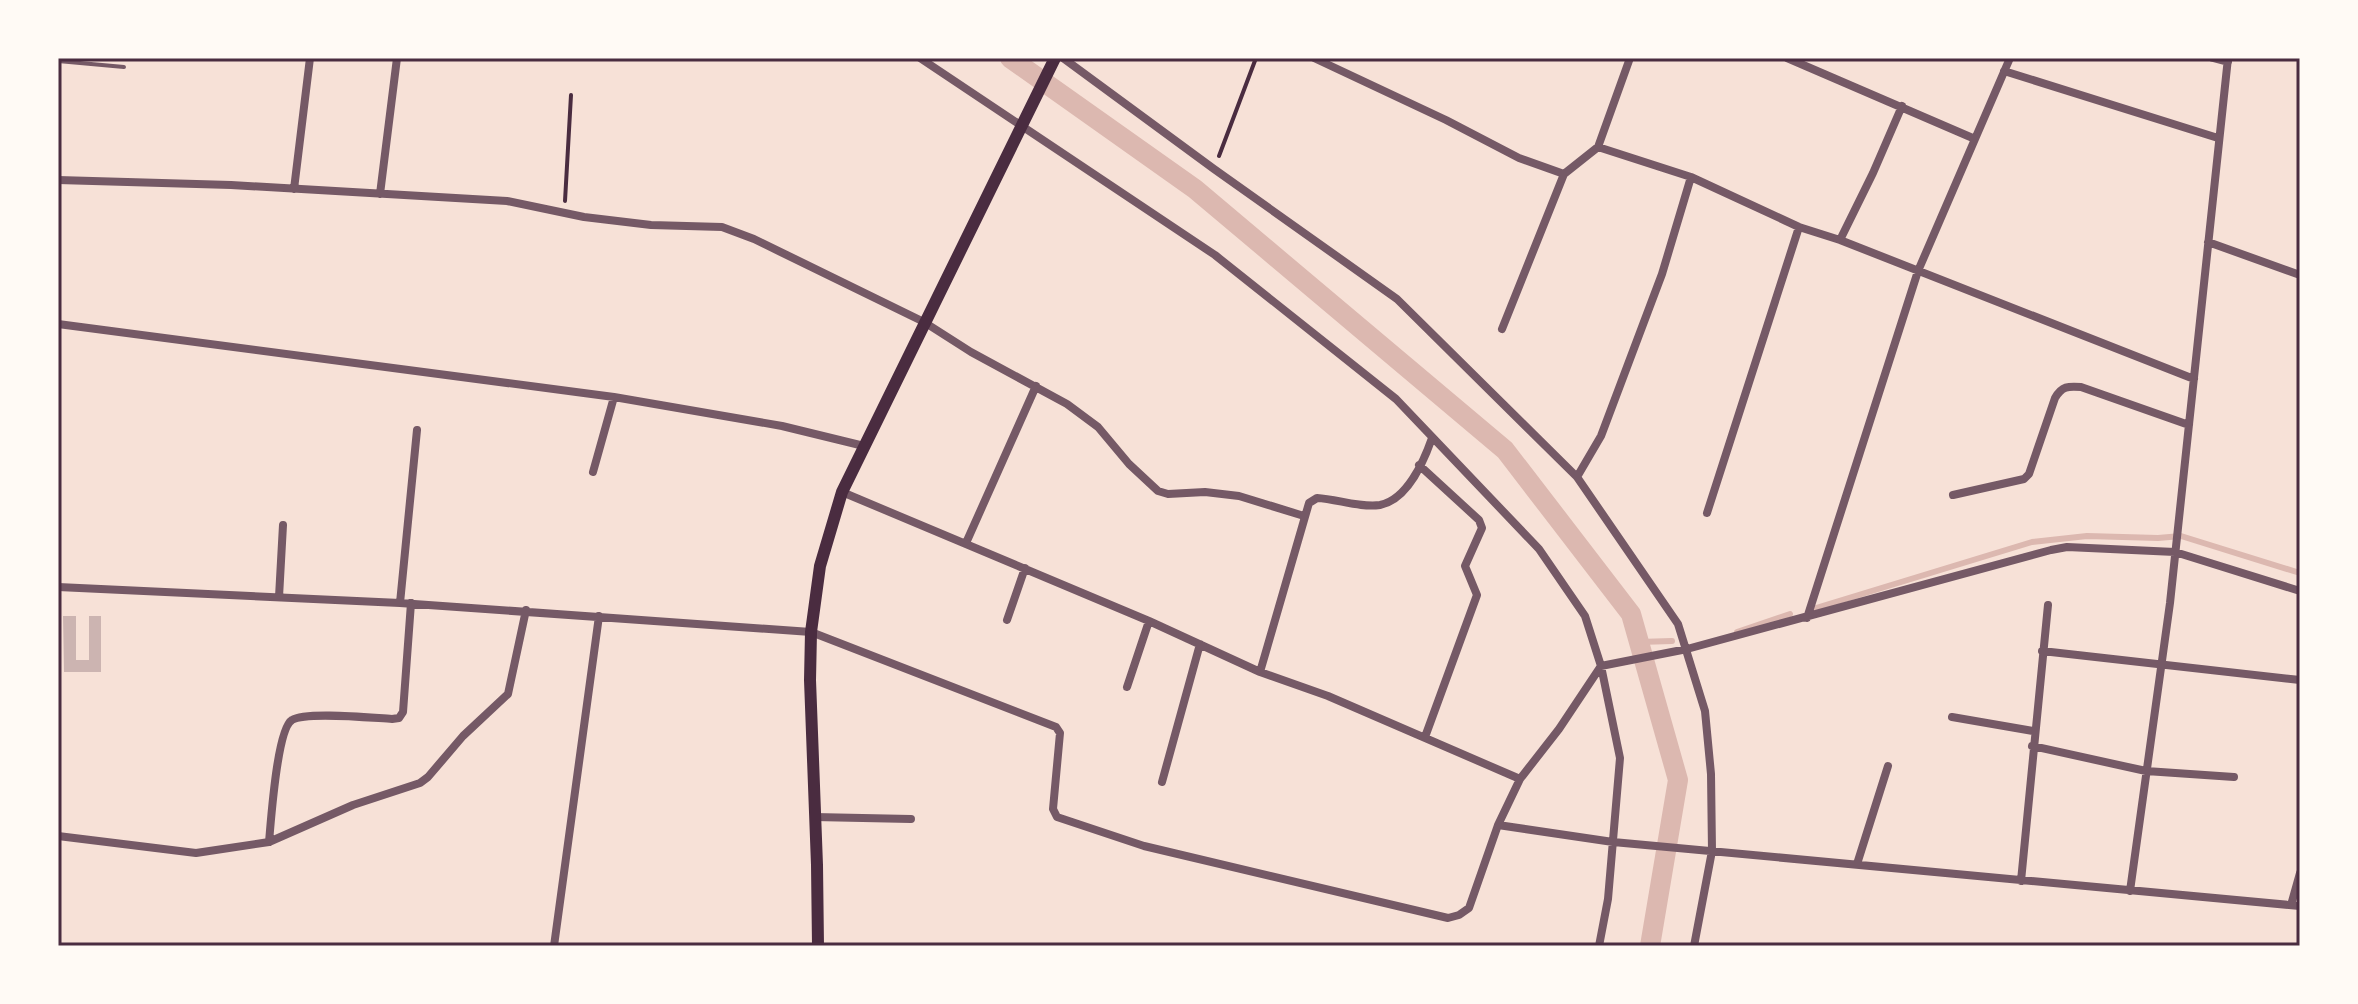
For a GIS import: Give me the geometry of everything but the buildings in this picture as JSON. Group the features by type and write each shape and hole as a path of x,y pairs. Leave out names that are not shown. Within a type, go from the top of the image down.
{"main road":[{"path":"818,946 810,680 811,632 820,566 842,492 1055,58"}],"street":[{"path":"294,189 310,58"},
{"path":"380,194 397,58"},
{"path":"920,58 1022,120 1215,255 1396,399 1539,549 1585,616 1603,665 1620,758 1608,899 1599,946"},
{"path":"1063,58 1397,299 1577,477 1678,624 1705,711 1711,774 1707,851 1694,946"},
{"path":"1314,58 1519,158 1564,174"},
{"path":"1502,329 1564,174 1598,147 1630,58"},
{"path":"1787,58 1975,139"},
{"path":"1817,69 1819,58"},
{"path":"1807,618 1918,271 2010,58"},
{"path":"2130,891 2178,541 2228,60 2213,58"},
{"path":"2004,71 2218,138"},
{"path":"1840,240 1902,106"},
{"path":"1598,147 1691,177 1799,227 1840,240 2194,379"},
{"path":"1577,477 1601,436 1662,274 1691,177"},
{"path":"58,180 507,201 564,213 651,225 722,227 754,239 924,322 971,352 1036,386 1098,427 1129,464 1158,491 1239,496 1304,516"},
{"path":"1707,513 1799,227"},
{"path":"2208,242 2300,275"},
{"path":"58,324 614,397 782,426 864,446"},
{"path":"966,543 1036,386"},
{"path":"1953,495 2024,479 2029,474 2055,398 2060,390 2068,386 2081,387 2189,425"},
{"path":"593,472 614,397"},
{"path":"400,603 417,430"},
{"path":"1260,672 1309,503 1317,498 1379,505 1392,500 1407,488 1432,438"},
{"path":"1419,465 1479,520 1482,528 1465,566 1477,595 1425,737"},
{"path":"842,492 1149,621 1260,672 1328,696 1520,779"},
{"path":"279,597 283,525"},
{"path":"58,587 411,603 811,632 1056,727 1060,733 1053,809 1057,817 1144,846 1448,918 1469,908 1498,825 1520,779 1603,665 1684,650 2059,548 2175,552 2300,591"},
{"path":"1007,620 1025,568"},
{"path":"269,842 275,776 285,728 291,720 316,716 392,719 399,718 403,712 411,603"},
{"path":"2021,881 2033,731 2048,605"},
{"path":"58,836 196,853 269,842 353,805 420,783 463,736 508,694 526,610"},
{"path":"554,946 599,616"},
{"path":"1127,687 1149,621"},
{"path":"1162,782 1200,644"},
{"path":"2042,651 2300,680"},
{"path":"1952,717 2033,731"},
{"path":"2032,746 2146,771 2234,777"},
{"path":"1857,864 1888,766"},
{"path":"814,817 911,819"},
{"path":"1498,825 1613,842 2296,906 2300,873"}],"lane":[{"path":"58,61 124,67"}],"path":[{"path":"1214,169 1256,58"},
{"path":"564,213 571,95"}],"waterway":[{"path":"1010,58 1195,189 1505,450 1631,614 1678,780 1650,946"},
{"path":"1816,608 2032,542 2087,536 2181,536 2300,573"},
{"path":"1737,632 1790,614"},
{"path":"1639,642 1672,641"}]}
